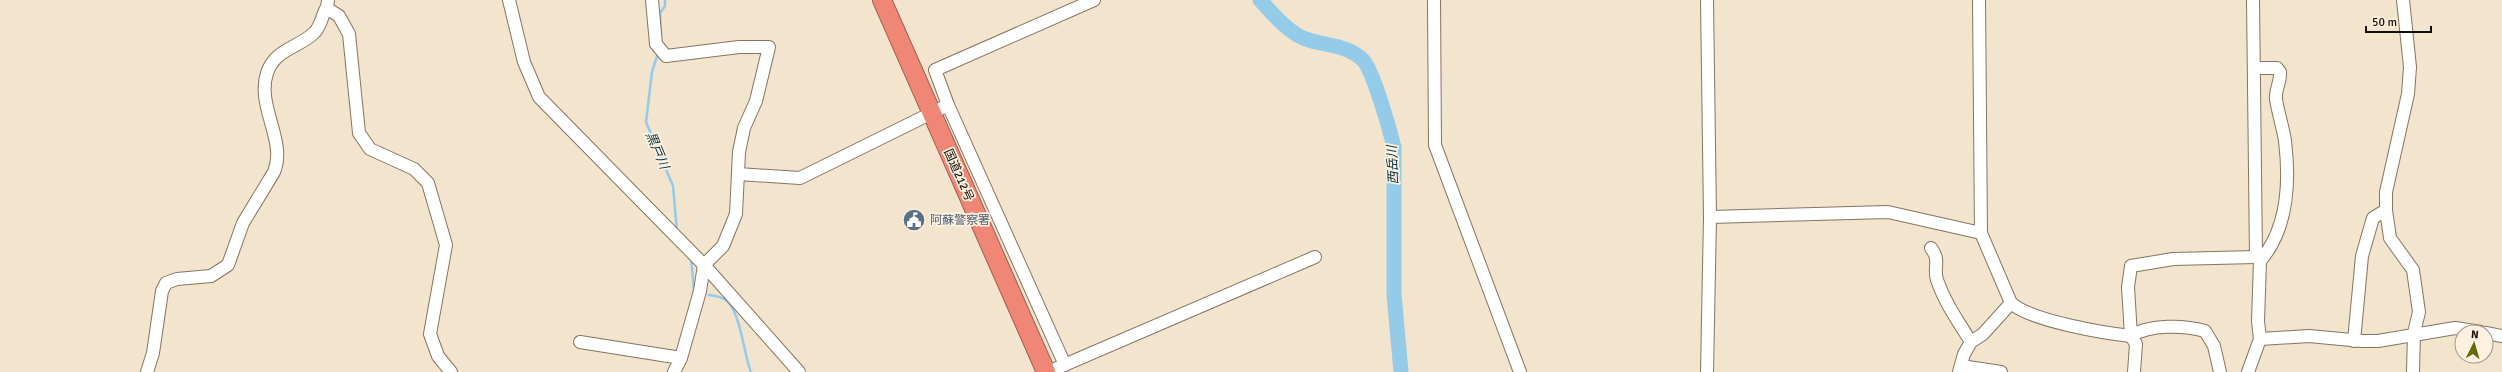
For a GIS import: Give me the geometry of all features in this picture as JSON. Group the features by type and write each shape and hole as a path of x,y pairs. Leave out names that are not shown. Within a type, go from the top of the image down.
{"highway":[{"name":"国道212号","path":"882,0 1047,372"}],"street":[{"path":"509,0 524,62 539,97 704,265 796,371"},
{"path":"652,0 656,44 666,56 739,47 769,47 756,101 744,128 739,152 736,214 730,233 723,246 704,265 700,291 681,358 674,372"},
{"path":"1065,365 948,105 935,70 1094,0"},
{"path":"1434,0 1435,146 1520,372"},
{"path":"1707,0 1710,217 1707,372"},
{"path":"1979,0 1981,233 2011,303 2018,309 2053,320 2105,333 2132,336 2139,331 2169,327 2205,331 2214,346 2220,372"},
{"path":"2248,372 2260,339 2258,321 2253,0"},
{"path":"2402,0 2410,66 2408,94 2386,192 2386,210 2390,238 2413,270 2419,312 2414,333 2413,372"},
{"path":"147,372 153,353 162,291 166,283 177,279 212,276 228,265 242,223 278,164 265,97 265,81 275,58 314,33 328,4 338,16 349,34 360,133 370,149 414,169 428,183 446,245 430,334 438,356 451,372"},
{"path":"2134,372 2136,344 2132,336 2128,286 2131,266 2173,260 2258,259 2266,254 2282,220 2287,164 2285,140 2276,100 2280,72 2277,68 2254,68"},
{"path":"738,174 800,178 931,112 948,105"},
{"path":"2354,341 2362,256 2373,218 2386,210"},
{"path":"1710,217 1888,212 1981,233"},
{"path":"1932,248 1937,256 1936,277 1945,302 1971,342"},
{"path":"1047,372 1315,257"},
{"path":"2001,372 1960,369 1964,354 1971,342 1982,334 2011,303"},
{"path":"2260,339 2309,336 2354,341 2378,341 2414,333 2454,328"},
{"path":"580,342 681,358"}],"waterway":[{"name":"黒戸川","path":"661,35 660,13 665,6 665,0"},
{"name":"西岳川","path":"1260,0 1280,21 1297,35 1311,41 1342,48 1357,55 1363,60 1372,76 1394,147 1394,294 1401,372"},
{"name":"黒戸川","path":"658,53 652,72 646,122 673,186 677,231"},
{"name":"黒戸川","path":"691,257 694,290"},
{"name":"黒戸川","path":"709,295 724,299 730,304 738,321 751,372"}],"place":[{"name":"阿蘇警察署","path":"914,220"}]}
